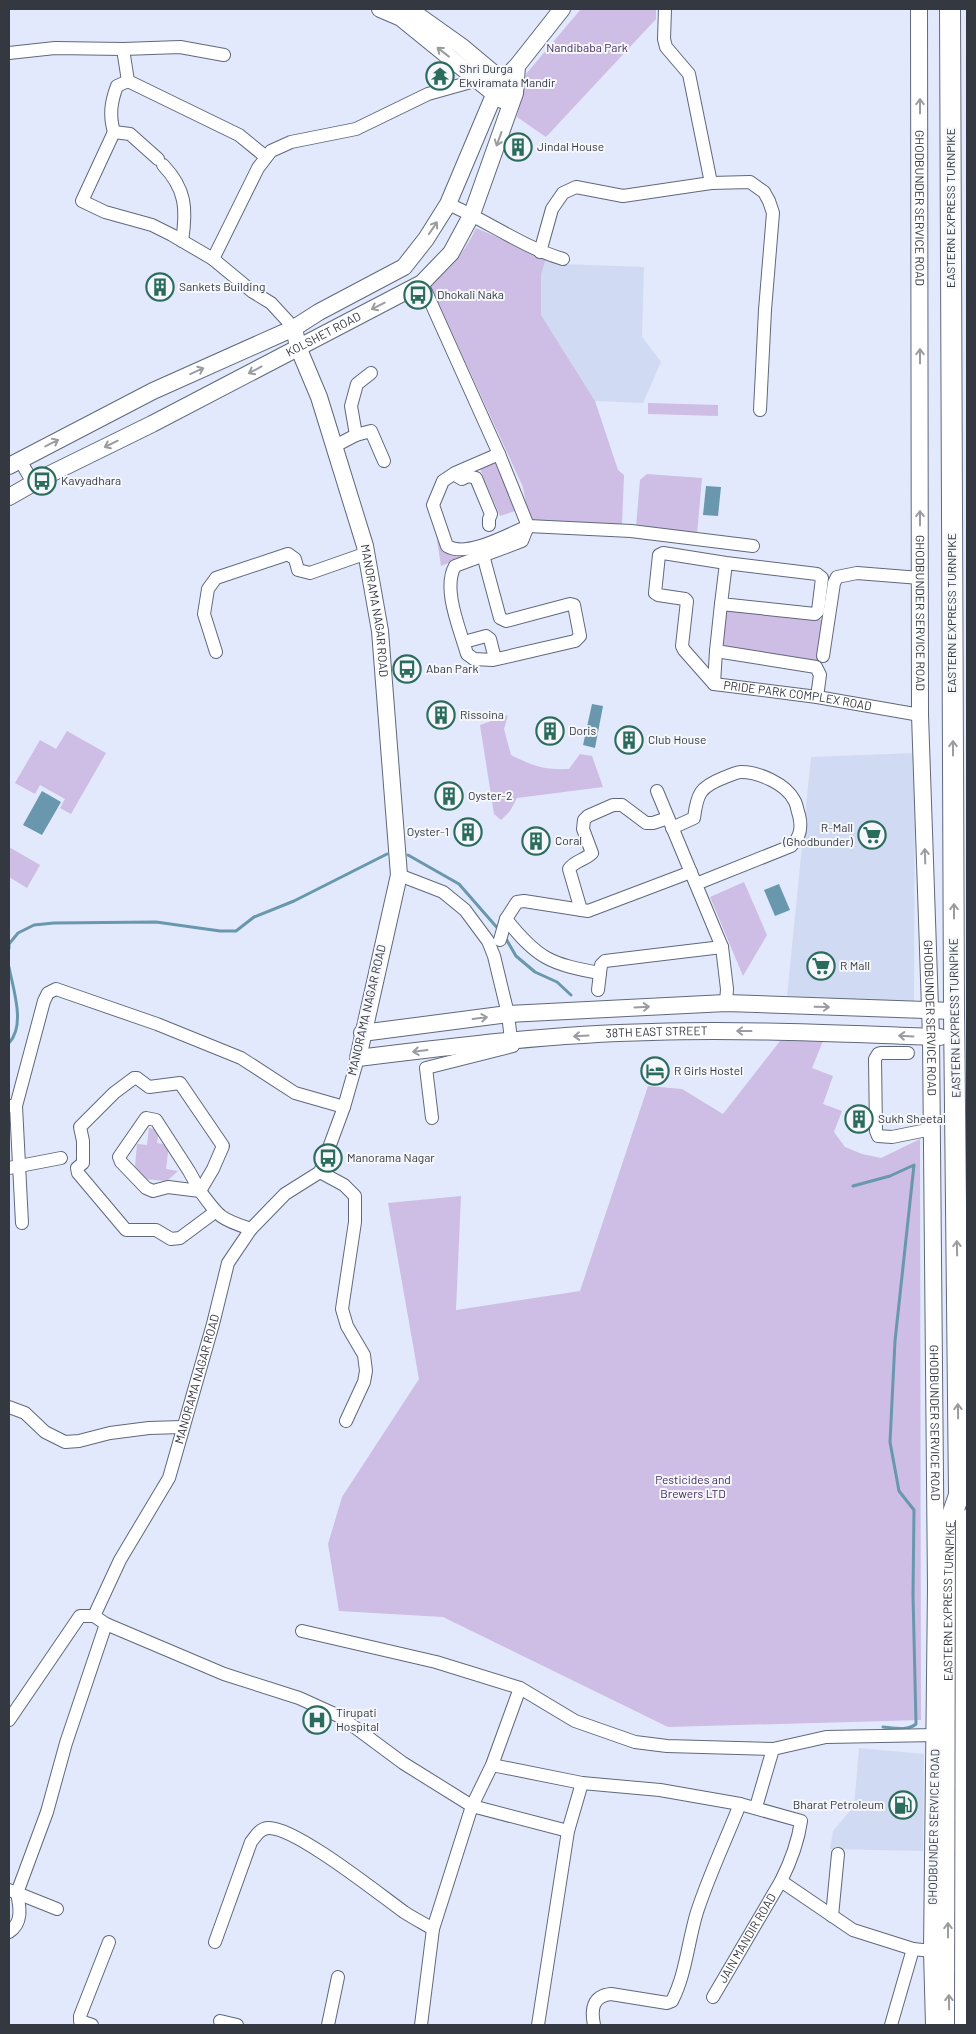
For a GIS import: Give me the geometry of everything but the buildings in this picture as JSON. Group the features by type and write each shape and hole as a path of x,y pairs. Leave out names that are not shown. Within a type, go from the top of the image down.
{"main road":[{"name":"EASTERN EXPRESS TURNPIKE","path":"950,9 954,1011 959,1494 951,1518 942,1588 958,1840 950,2025"},
{"path":"959,1494 966,1520 965,2025"}],"street":[{"path":"380,9 400,18 423,20 494,95 513,99"},
{"path":"409,9 461,46 503,80 513,99"},
{"name":"KOLSHET ROAD","path":"14,463 139,398 294,328 319,312 404,267 426,239 448,204 494,95 503,80 517,66 562,9"},
{"path":"665,9 664,39 666,47 689,74 710,183"},
{"name":"GHODBUNDER SERVICE ROAD","path":"919,9 920,715 931,1037 942,1588 936,1735 932,1951 934,2025"},
{"path":"9,52 55,48 123,49 180,47 224,56"},
{"path":"123,49 128,81"},
{"name":"KOLSHET ROAD","path":"9,497 32,483 152,424 422,283 451,253 472,214 513,99 517,66"},
{"path":"213,259 248,187 271,151 291,142 356,129 428,94 478,80"},
{"path":"128,81 239,135 266,157"},
{"path":"128,81 117,86 111,103 111,120 114,132 82,201 105,212 152,225 213,259 253,292 270,303 294,328"},
{"path":"114,132 130,134 174,176 184,197 185,224 182,241"},
{"path":"540,252 552,209 563,193 576,187 624,196 710,183 750,182 764,192 773,213 764,318 760,410"},
{"path":"448,204 472,214 540,252 564,259"},
{"path":"422,283 499,454 528,526 522,541 483,555 455,566 450,574 450,593 468,654 474,658 495,659 576,641 580,636 574,606 570,604 506,621 500,618 483,555"},
{"name":"MANORAMA NAGAR ROAD","path":"94,1616 120,1560 169,1478 182,1427 213,1324 228,1263 251,1229 285,1194 320,1172 344,1107 358,1058 362,1033 399,875 380,631 367,553 319,397 298,347 294,328"},
{"path":"356,435 351,406 357,384 371,373"},
{"path":"139,398 152,424"},
{"path":"334,446 356,435 371,431 384,461"},
{"path":"499,454 455,473 443,481 433,505 446,546 462,550 481,546 528,526 631,531 753,546"},
{"path":"14,463 32,483"},
{"path":"455,473 456,476 462,479 468,476 476,478 491,514 489,525"},
{"path":"216,652 204,614 208,588 216,578 288,554 295,559 298,570 310,573 367,553"},
{"name":"PRIDE PARK COMPLEX ROAD","path":"721,604 815,614 818,611 822,578 817,574 662,553 659,555 655,592 658,595 684,598 687,601 682,646 714,684 817,697 920,715"},
{"path":"714,684 726,563"},
{"path":"823,656 834,583 837,577 858,573 920,578"},
{"path":"464,642 486,636 490,638 495,659"},
{"path":"716,651 816,667 820,675 817,697"},
{"path":"581,910 569,869 572,865 587,858 592,853 584,829 584,820 588,816 613,805 622,805 646,823 670,823 694,818 697,797 703,788 740,772 760,775 782,786 794,799 801,822 797,840 791,846 696,884"},
{"path":"657,791 722,947 726,1003"},
{"path":"500,940 506,919 517,902 524,901 588,911 691,872"},
{"path":"399,875 443,892 465,910 488,941 494,956 508,1014 512,1043 426,1068 432,1118"},
{"path":"506,919 533,950 544,957 566,967 600,973"},
{"path":"598,990 601,965 605,961 722,947"},
{"path":"22,1223 14,1168 12,1106 44,1001 48,994 56,989 157,1024 241,1058 295,1093 344,1107"},
{"name":"38TH EAST STREET","path":"362,1033 508,1014 726,1003 954,1011"},
{"path":"791,1006 791,1031"},
{"name":"38TH EAST STREET","path":"358,1058 651,1032 791,1031 955,1038"},
{"path":"908,1053 881,1053 875,1058 876,1131 878,1136 892,1137 932,1129"},
{"path":"200,1191 213,1169 222,1146 180,1083 149,1087 138,1078 134,1078 114,1093 80,1126 83,1141 83,1163 77,1168 78,1173 126,1230 156,1230 171,1239 180,1238 215,1212"},
{"path":"200,1191 168,1187 153,1191 146,1188 120,1162 119,1157 125,1146 146,1118 156,1120 215,1212 229,1222 251,1229"},
{"path":"14,1168 60,1158"},
{"path":"320,1172 344,1185 355,1196 354,1222 342,1309 347,1326 364,1355 366,1371 364,1382 346,1421"},
{"path":"9,1407 25,1414 45,1432 65,1442 79,1441 110,1433 150,1428 182,1427"},
{"path":"9,1720 80,1616 94,1616 106,1624 224,1674 299,1698 341,1718 403,1763 472,1806 568,1831"},
{"path":"9,1932 15,1926 20,1914 13,1892 47,1812 66,1743 106,1624"},
{"path":"302,1631 436,1662 520,1688 575,1721 635,1742 667,1746 773,1749 826,1738 936,1735"},
{"path":"421,2025 433,1929 472,1806 492,1765 520,1688"},
{"path":"492,1765 582,1783 660,1790 756,1807 773,1749"},
{"path":"538,2025 568,1831 582,1783"},
{"path":"594,2025 591,2012 602,1995 611,1994 666,2003 672,2001 680,1983 690,1935 698,1910 740,1804"},
{"name":"JAIN MANDIR ROAD","path":"713,1997 781,1881 798,1842 801,1821 756,1807"},
{"path":"215,1942 251,1842 258,1832 266,1828 288,1832 344,1868 406,1913 433,1929"},
{"path":"832,1916 838,1854"},
{"path":"781,1881 853,1930 913,1949 932,1951"},
{"path":"13,1892 57,1908"},
{"path":"92,2025 80,2021 80,2016 109,1942"},
{"path":"890,2025 913,1949"},
{"path":"328,2025 338,1978"},
{"path":"220,2020 237,2025"}],"shaded area":[{"path":"546,258 562,264 644,267 642,337 661,362 643,403 595,401 541,315 541,275"},
{"path":"706,486 721,487 718,516 703,515"},
{"path":"592,704 603,706 595,748 583,745"},
{"name":"R-Mall (Ghodbunder)","path":"915,753 914,1002 787,996 811,757"},
{"path":"42,791 61,802 42,835 23,825"},
{"path":"779,884 790,910 775,916 764,890"},
{"path":"859,1748 924,1754 923,1851 830,1849 833,1831 854,1806"}],"green space":[{"name":"Nandibaba Park","path":"581,9 656,9 656,19 546,137 517,117 526,74"},
{"path":"476,228 546,258 541,275 541,315 595,401 618,470 624,475 622,525 529,520 523,487 430,285 457,260"},
{"path":"648,403 718,405 718,416 648,414"},
{"path":"498,461 515,511 500,516 480,469"},
{"path":"647,474 702,478 697,534 636,527 640,480"},
{"path":"443,520 460,558 441,566 434,521"},
{"path":"722,607 823,620 818,661 717,648"},
{"path":"508,715 504,729 511,755 526,762 552,769 569,769 580,754 592,756 603,787 517,798 510,811 501,820 494,814 480,725"},
{"path":"67,731 106,753 71,814 60,808 65,799 40,785 35,794 15,783 40,740 56,749"},
{"path":"9,847 40,865 27,888 9,877"},
{"path":"744,882 767,935 743,976 710,897"},
{"name":"Pesticides and Brewers LTD","path":"780,1041 823,1041 812,1068 833,1076 823,1104 842,1111 834,1132 845,1147 862,1154 881,1158 920,1139 921,1720 668,1727 443,1617 339,1611 328,1544 342,1497 419,1379 388,1203 461,1196 456,1310 580,1291 648,1086 682,1089 723,1114"},
{"path":"149,1128 159,1130 157,1143 169,1145 166,1169 178,1171 167,1181 143,1179 135,1166 137,1144 147,1145"}],"waterway":[{"path":"9,948 9,944 18,933 34,925 54,923 156,922 220,931 236,931 254,917 294,901 387,854"},
{"path":"408,855 459,884 500,931"},
{"path":"505,937 516,956 535,972 557,982 571,995"},
{"path":"9,967 18,1017 17,1027 9,1043"},
{"path":"853,1186 890,1176 914,1165 895,1341 890,1442 899,1491 914,1510 913,1595 916,1724 905,1728 883,1727"}],"place":[{"name":"Shri Durga Ekviramata Mandir","path":"440,76"},
{"name":"Jindal House","path":"518,147"},
{"name":"Sankets Building","path":"160,287"},
{"name":"Dhokali Naka","path":"418,295"},
{"name":"Kavyadhara","path":"42,481"},
{"name":"Aban Park","path":"407,669"},
{"name":"Rissoina","path":"441,715"},
{"name":"Doris","path":"550,731"},
{"name":"Club House","path":"629,740"},
{"name":"Oyster-2","path":"449,796"},
{"name":"Oyster-1","path":"468,832"},
{"name":"R-Mall (Ghodbunder)","path":"872,835"},
{"name":"Coral","path":"536,841"},
{"name":"R Mall","path":"821,966"},
{"name":"R Girls Hostel","path":"655,1071"},
{"name":"Sukh Sheetal","path":"859,1119"},
{"name":"Manorama Nagar","path":"328,1158"},
{"name":"Tirupati Hospital","path":"317,1720"},
{"name":"Bharat Petroleum","path":"903,1805"}]}
